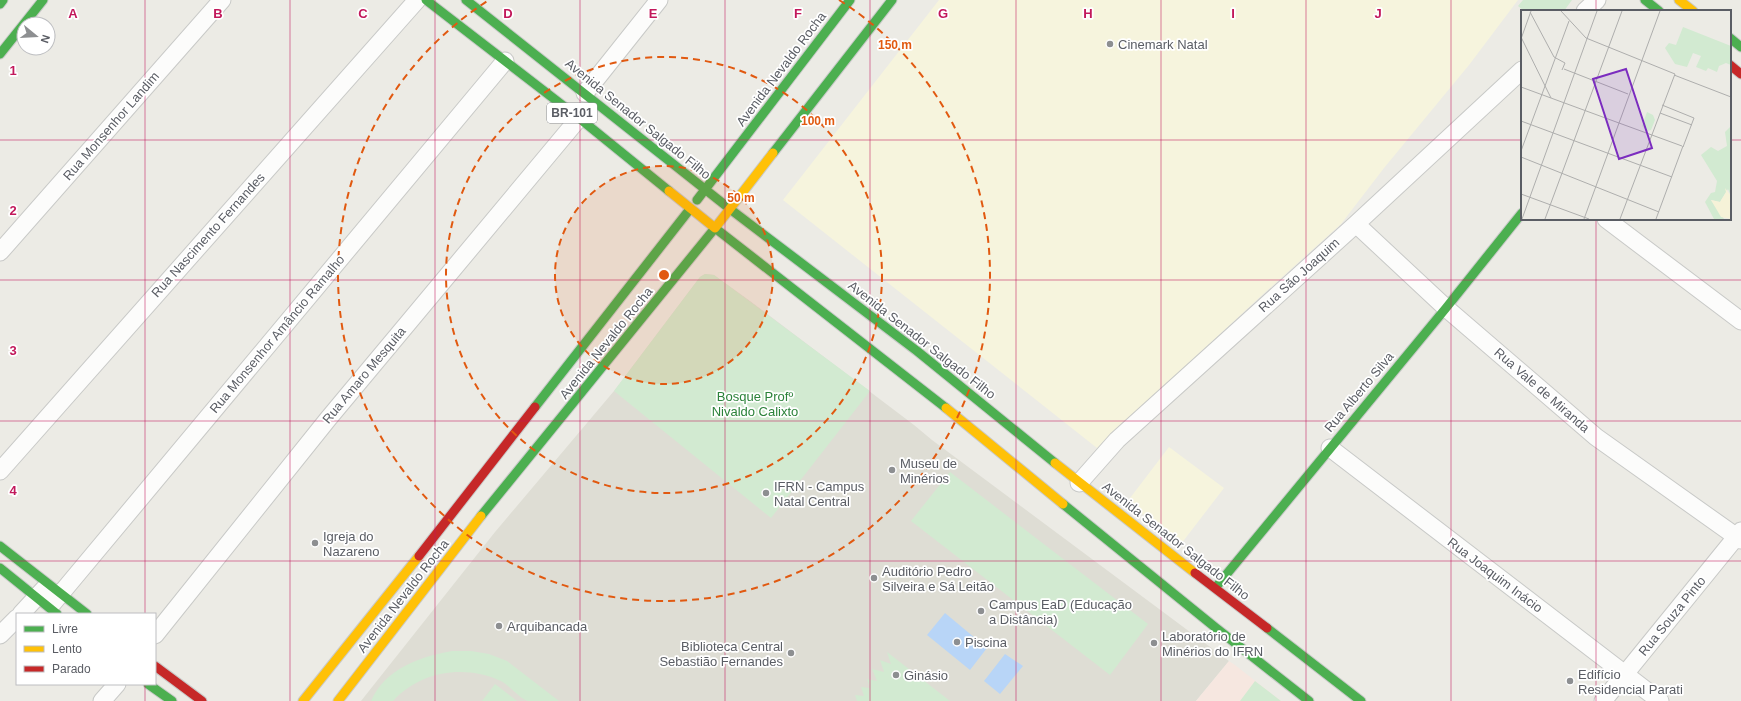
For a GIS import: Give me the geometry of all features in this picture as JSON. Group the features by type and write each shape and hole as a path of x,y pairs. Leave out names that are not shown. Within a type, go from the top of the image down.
{"main road":[{"path":"0,4 4,0"},
{"path":"0,54 43,0"},
{"name":"BR-101","path":"426,0 579,118 715,228"},
{"name":"Avenida Senador Salgado Filho","path":"466,0 585,93 730,210 917,351 1079,483 1361,701"},
{"name":"Avenida Nevaldo Rocha","path":"303,701 445,523 705,190 850,0"},
{"name":"Avenida Nevaldo Rocha","path":"338,701 478,520 730,210 892,0"},
{"path":"1645,0 1658,10"},
{"path":"1679,0 1690,7"},
{"path":"1731,39 1741,47"},
{"path":"1731,66 1741,74"},
{"name":"Rua Alberto Silva","path":"1216,588 1521,214"},
{"path":"715,228 944,407 1216,628 1310,701"},
{"path":"944,407 945,389 953,385 960,386"},
{"path":"0,546 86,613"},
{"path":"0,568 48,606"},
{"path":"156,667 202,701"},
{"path":"149,685 172,701"}],"street":[{"name":"Rua Monsenhor Landim","path":"0,252 222,0"},
{"name":"Rua Nascimento Fernandes","path":"0,471 418,0"},
{"path":"585,93 659,0"},
{"path":"1586,10 1597,0"},
{"name":"Rua Monsenhor Amâncio Ramalho","path":"24,613 48,606 54,589 505,60"},
{"name":"Rua São Joaquim","path":"1079,483 1117,440 1356,224 1521,71"},
{"name":"Rua Amaro Mesquita","path":"156,634 328,419 579,118"},
{"path":"1607,220 1741,321"},
{"name":"Rua Vale de Miranda","path":"1356,224 1446,308 1596,437 1739,536"},
{"name":"Rua Joaquim Inácio","path":"1330,448 1660,701"},
{"name":"Rua Souza Pinto","path":"1602,701 1739,536"},
{"path":"0,635 16,619"},
{"path":"102,701 116,685"}],"shaded area":[{"path":"939,0 1518,0 1469,65 1384,168 1341,224 1097,448 783,200"},
{"name":"IFRN - Campus Natal Central","path":"705,274 714,275 750,301 932,440 1229,661 1196,701 361,701 495,532 614,391 700,277"},
{"path":"1169,447 1224,488 1181,544 1127,502"},
{"path":"1229,661 1235,665 1281,701 1196,701"}],"green space":[{"path":"1523,0 1572,0 1565,10 1523,10 1518,6"},
{"name":"Bosque Profº Nivaldo Calixto","path":"705,274 714,275 870,391 771,518 614,391 700,277"},
{"path":"950,472 1148,624 1110,675 911,521"},
{"path":"452,651 471,651 489,654 507,661 559,701 528,701 501,681 473,673 458,672 444,673 416,683 393,701 371,701 377,690 385,681 404,666 427,657"},
{"name":"Ginásio","path":"887,652 950,701 857,701 855,695 864,696 861,687 870,688 867,679 877,681 872,669 884,672 880,660 891,664"},
{"path":"1255,681 1281,701 1240,701"},
{"path":"495,684 517,701 482,701"}],"water":[{"name":"Piscina","path":"945,613 987,648 970,670 927,635"},
{"name":"Piscina","path":"1005,654 1023,666 1000,694 984,681"}],"traffic: fast":[{"path":"0,4 3,0"},
{"path":"0,54 43,0"},
{"path":"426,0 579,118 669,191"},
{"path":"466,0 730,209"},
{"path":"697,200 850,0"},
{"path":"773,153 892,0"},
{"path":"1645,0 1658,10"},
{"path":"1731,39 1741,47"},
{"path":"535,407 690,209"},
{"path":"730,209 917,351 1055,463"},
{"path":"1216,587 1446,308 1521,214"},
{"path":"481,516 715,228"},
{"path":"715,228 946,408"},
{"path":"1063,504 1309,701"},
{"path":"0,546 86,613"},
{"path":"0,568 56,613"},
{"path":"1267,628 1361,701"},
{"path":"149,685 172,701"}],"traffic: slow":[{"path":"1679,0 1692,10"},
{"path":"669,191 715,228 773,153"},
{"path":"946,408 1063,504"},
{"path":"1055,463 1195,573"},
{"path":"338,701 481,516"},
{"path":"303,701 419,556"}],"traffic: jam":[{"path":"1731,66 1741,74"},
{"path":"419,556 535,407"},
{"path":"1195,573 1267,628"},
{"path":"156,667 202,701"}],"place":[{"name":"Cinemark Natal","path":"1110,44"},
{"name":"Museu de Minérios","path":"892,470"},
{"name":"IFRN - Campus Natal Central","path":"766,493"},
{"name":"Igreja do Nazareno","path":"315,543"},
{"name":"Auditório Pedro Silveira e Sá Leitão","path":"874,578"},
{"name":"Campus EaD (Educação a Distância)","path":"981,611"},
{"name":"Arquibancada","path":"499,626"},
{"name":"Piscina","path":"957,642"},
{"name":"Laboratório de Minérios do IFRN","path":"1154,643"},
{"name":"Biblioteca Central Sebastião Fernandes","path":"791,653"},
{"name":"Ginásio","path":"896,675"},
{"name":"Edifício Residencial Parati","path":"1570,681"}]}
